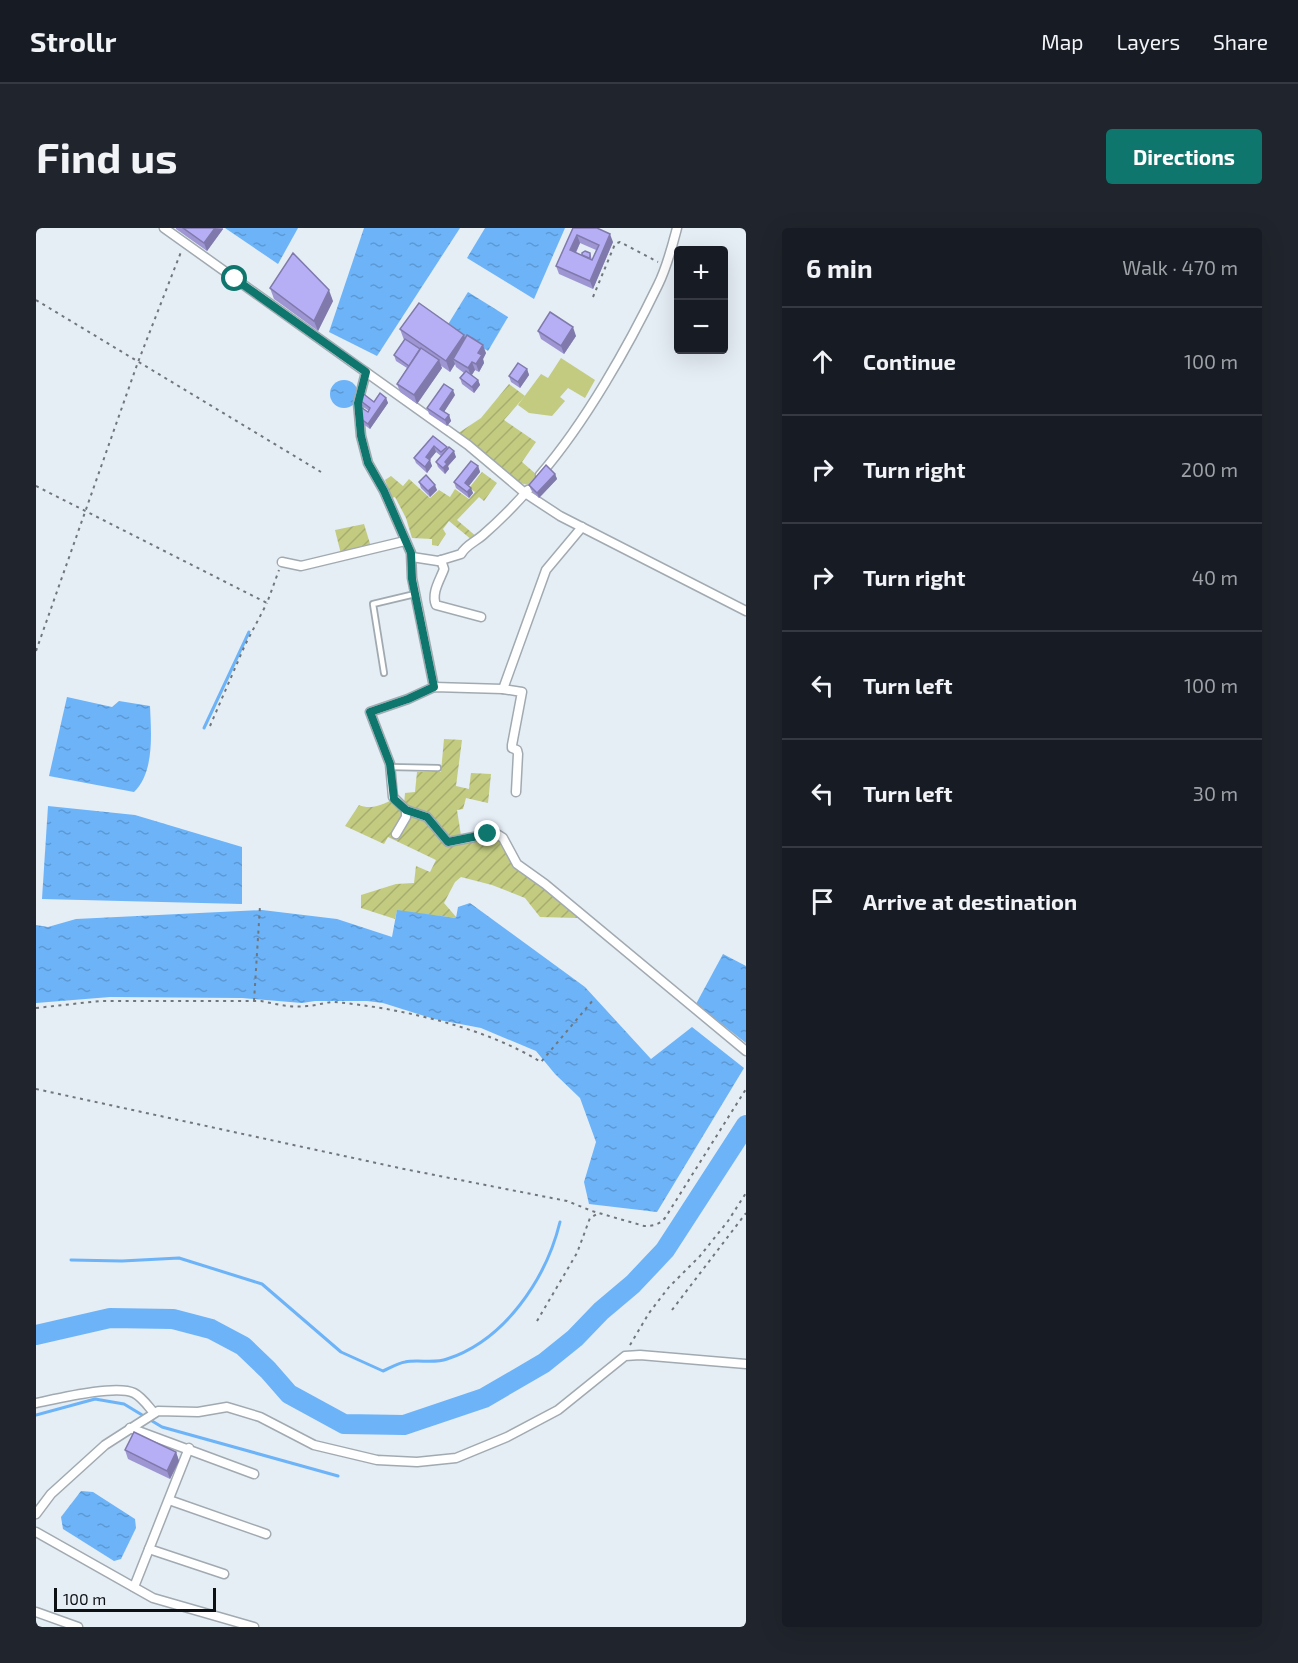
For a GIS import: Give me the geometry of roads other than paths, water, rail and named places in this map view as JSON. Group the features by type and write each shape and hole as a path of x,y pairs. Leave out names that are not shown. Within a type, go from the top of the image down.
{"street":[{"path":"164,228 468,445 525,493 560,516 746,611"},
{"path":"412,557 441,560 461,554 464,548 481,537 525,493 570,437 629,340 659,284 677,228"},
{"path":"366,372 358,403 361,436 368,463 384,491 412,557 412,579 434,687"},
{"path":"503,689 546,570 582,527"},
{"path":"282,562 301,566 405,541"},
{"path":"441,560 444,569 436,589 434,600 436,605 481,617"},
{"path":"516,792 518,750 512,748 512,745 522,692 503,689 434,687 370,712 390,767 393,796 406,810 427,817 448,842 495,833 503,838 517,864 746,1051"},
{"path":"396,834 406,810"},
{"path":"36,1514 51,1494 105,1445 153,1413 198,1412 227,1407 260,1417 314,1445 377,1460 417,1462 456,1458 507,1437 558,1410 625,1356 640,1355 746,1364"},
{"path":"36,1403 110,1391 127,1391 141,1398 153,1413"},
{"path":"130,1428 254,1474"},
{"path":"134,1587 189,1449"},
{"path":"169,1500 266,1534"},
{"path":"36,1532 153,1598 239,1625 254,1627"},
{"path":"149,1549 224,1574"},
{"path":"36,1612 78,1627"}],"lane":[{"path":"384,673 373,604 415,594"},
{"path":"390,767 438,768"}],"water":[{"path":"225,228 298,228 278,264"},
{"path":"364,228 460,228 377,356 329,332"},
{"path":"485,228 565,228 534,299 467,258"},
{"path":"468,292 508,317 488,351 447,326"},
{"path":"344,380 354,384 358,394 354,404 344,408 334,404 330,394 334,384"},
{"path":"67,697 112,707 119,701 150,706 149,763 141,784 134,792 49,776"},
{"path":"48,806 135,815 242,847 242,904 42,899"},
{"path":"470,903 585,987 651,1059 692,1027 744,1068 657,1212 589,1204 584,1182 596,1142 580,1098 555,1074 536,1051 481,1028 434,1019 383,1003 367,1001 302,1003 242,998 110,997 36,1003 36,925 48,927 76,919 262,910 337,919 392,937 397,910 456,918 458,907"},
{"path":"723,954 746,966 746,1043 696,1004"},
{"path":"81,1491 93,1492 135,1519 136,1528 121,1559 114,1561 63,1529 61,1517"}],"waterway":[{"path":"204,728 249,632"},
{"path":"36,1335 110,1318 173,1319 211,1329 243,1346 289,1394 344,1424 404,1425 484,1398 544,1363 575,1338 601,1311 633,1284 665,1250 746,1125"},
{"path":"71,1260 122,1261 179,1258 262,1284 341,1352 383,1371 405,1362 447,1359 487,1338 520,1305 533,1285 545,1265 560,1222"},
{"path":"36,1415 95,1399 124,1404 162,1427 338,1476"}]}
